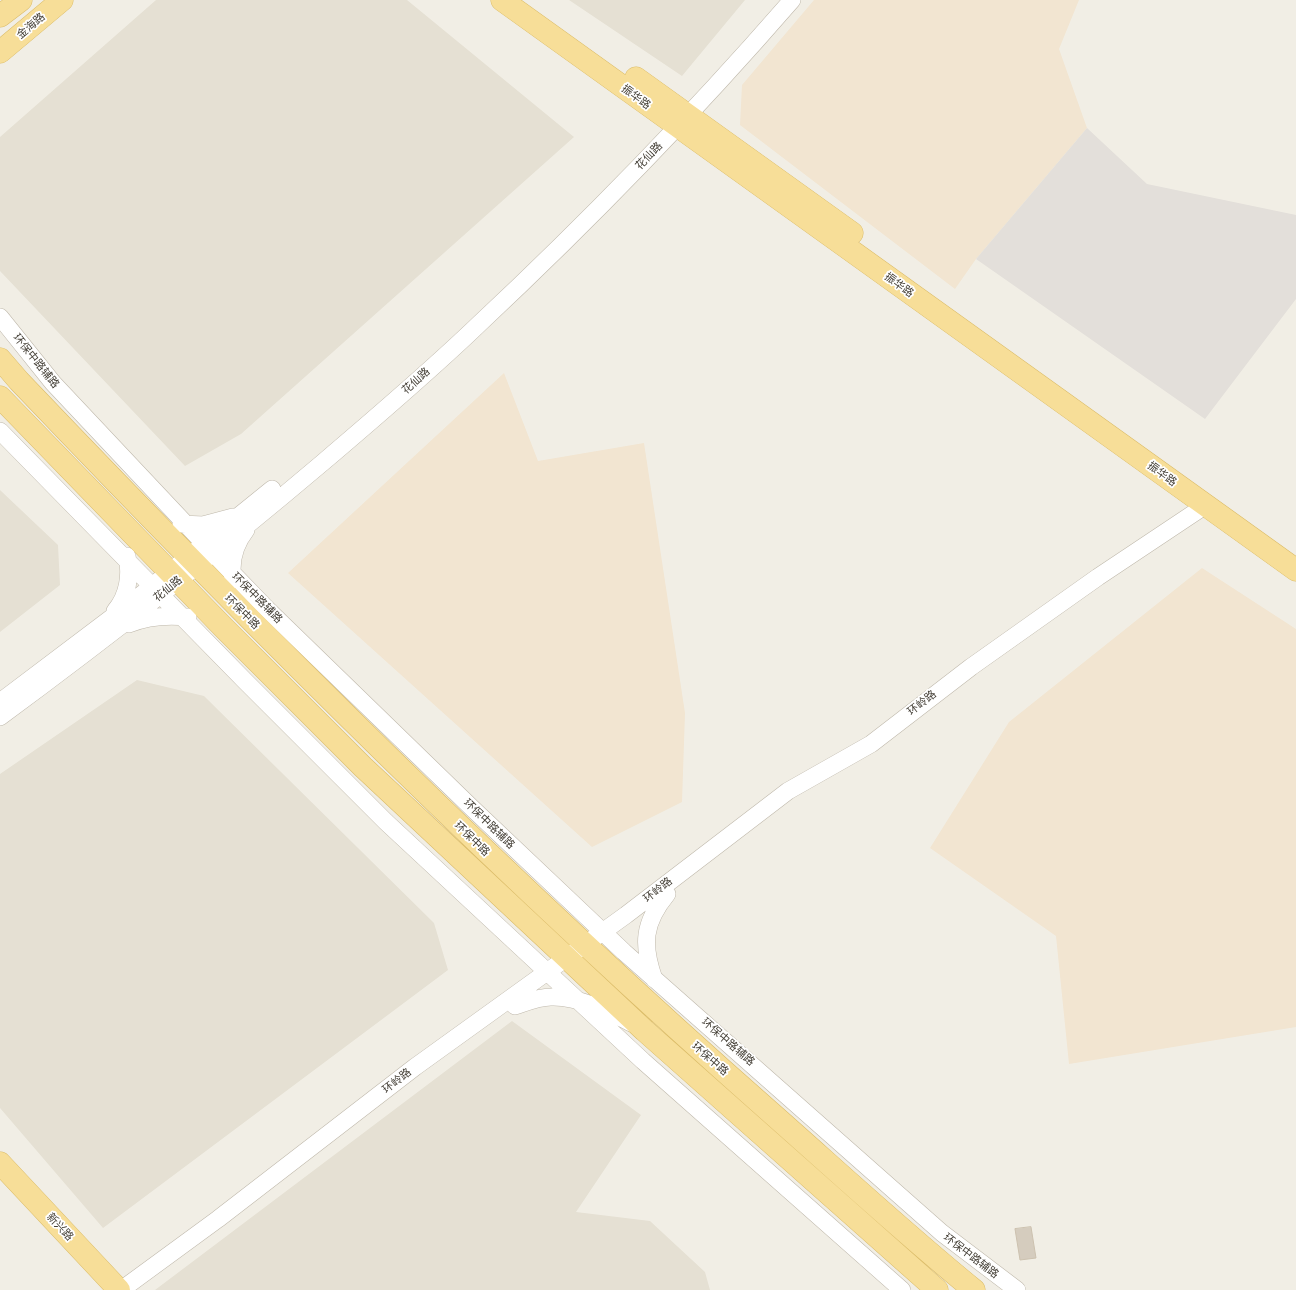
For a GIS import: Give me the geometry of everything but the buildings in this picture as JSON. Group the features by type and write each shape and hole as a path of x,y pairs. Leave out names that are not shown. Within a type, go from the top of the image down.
{"main road":[{"path":"0,16 22,0"},
{"name":"金海路","path":"0,52 62,0"},
{"name":"振华路","path":"502,0 678,118 1296,552"},
{"name":"振华路","path":"527,0 678,118 1296,570"},
{"name":"环保中路","path":"0,359 135,504 200,555 254,624 431,800 545,909 685,1037 974,1290"},
{"name":"环保中路","path":"0,397 222,626 363,767 569,962 937,1290"},
{"name":"新兴路","path":"0,1163 100,1281"},
{"name":"新兴路","path":"0,1185 100,1281 120,1290"}],"street":[{"name":"花仙路","path":"678,118 778,0"},
{"name":"花仙路","path":"0,717 109,627 251,514 469,318 678,118 792,0"},
{"name":"环保中路辅路","path":"0,317 58,388 186,524 200,555 232,573 289,630 606,935 942,1233 1017,1290"},
{"path":"0,431 386,822 643,1061 902,1290"},
{"path":"135,504 162,519 186,524 202,525 251,514"},
{"name":"环岭路","path":"134,1290 223,1226 518,999 546,972 569,962 667,894 794,797 876,749 932,704 1208,507"},
{"name":"环岭路","path":"606,935 646,900 788,791 871,744 971,666 1098,577 1208,507"},
{"path":"107,508 122,540 128,562 129,578 125,595 109,627"},
{"path":"251,514 236,546 232,560 232,573 235,592 242,607 254,624"},
{"path":"109,627 149,618 182,617 208,621 222,626"},
{"name":"花仙路","path":"0,702 109,627"},
{"path":"667,894 652,915 646,936 647,952 654,978 670,1014 685,1037"},
{"path":"545,909 570,916 588,918 606,916 646,900"},
{"path":"530,926 538,938 540,956 546,972"},
{"path":"518,999 551,997 578,1001 624,1020 645,1031"},
{"name":"环岭路","path":"120,1290 224,1214 415,1067 518,999"},
{"path":"100,1281 119,1278 128,1279 146,1272"}],"shaded area":[{"path":"156,0 407,0 574,137 241,434 185,466 0,271 0,137"},
{"path":"569,0 745,0 682,76"},
{"path":"814,0 1079,0 1059,49 1087,128 976,259 955,289 740,125 742,85"},
{"path":"1087,128 1147,184 1296,215 1296,299 1205,419 976,259"},
{"path":"504,373 538,461 644,443 685,713 682,802 592,847 288,573"},
{"path":"0,490 58,545 60,585 0,632"},
{"path":"1202,568 1296,629 1296,1027 1069,1064 1056,936 930,848 1009,722"},
{"path":"137,680 204,696 434,923 448,970 103,1228 0,1108 0,774"},
{"path":"512,1021 641,1115 576,1212 650,1221 705,1272 710,1290 155,1290"}]}
